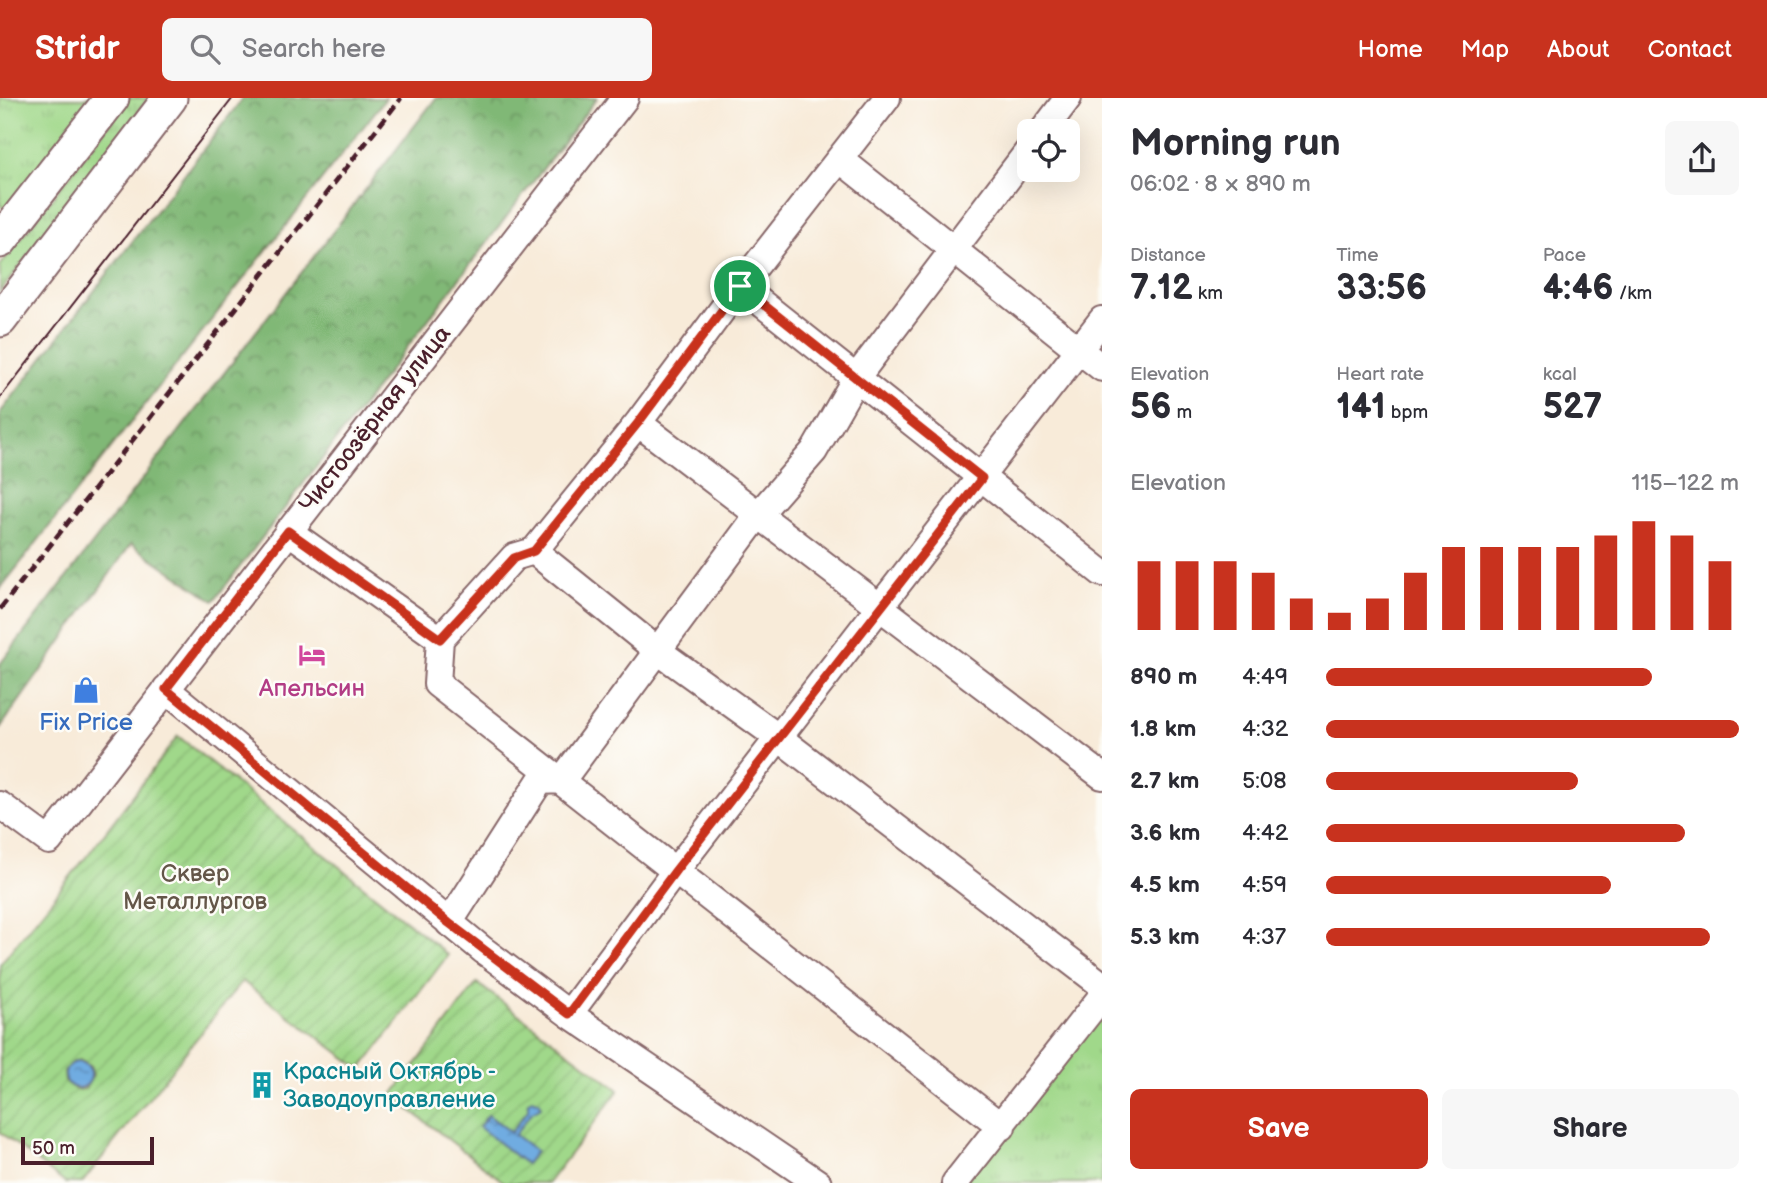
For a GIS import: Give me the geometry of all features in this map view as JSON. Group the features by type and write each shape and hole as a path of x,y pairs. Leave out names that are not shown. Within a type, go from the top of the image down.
{"main road":[{"path":"1,239 111,98"},
{"path":"0,320 170,98"}],"street":[{"name":"Чистоозёрная улица","path":"0,805 49,841 625,98"},
{"path":"887,98 740,286 638,423 534,551 514,558 440,639 437,684 1002,1127"},
{"path":"1052,119 1068,98"},
{"path":"841,160 1102,368"},
{"path":"562,780 758,515 814,451 856,378 1017,166"},
{"path":"740,286 1102,573"},
{"path":"569,1014 676,870 1102,320"},
{"path":"638,423 1102,776"},
{"path":"288,531 440,639"},
{"path":"534,551 658,651 779,738 1102,985"},
{"path":"166,689 449,923 569,1014 818,1183"},
{"path":"449,923 540,781 562,780"},
{"path":"955,1183 1002,1127 1102,996"}],"green space":[{"path":"0,98 95,98 10,213 0,205"},
{"path":"129,98 149,98 0,292 0,266"},
{"path":"243,98 386,98 0,589 0,413"},
{"path":"436,98 597,98 214,601 131,544 0,728 0,664"},
{"name":"Сквер Металлургов","path":"178,736 448,955 361,1069 242,981 82,1183 65,1183 0,1132 0,964 87,856","holes":["79,1060 90,1066 93,1075 85,1089 76,1090 65,1082 64,1071 71,1063"]},
{"path":"477,983 619,1090 548,1183 505,1183 392,1096"},
{"path":"1102,1002 1102,1183 963,1183"}],"water":[{"path":"78,1062 87,1066 91,1075 87,1084 78,1088 69,1084 65,1075 69,1066"},
{"path":"532,1099 540,1102 541,1107 531,1113 515,1135 536,1151 526,1164 479,1127 488,1115 511,1132 528,1110 528,1101"}],"tram line":[{"path":"0,398 233,98"}],"railway":[{"path":"0,609 401,98"}],"place":[{"name":"Апельсин","path":"312,655"},
{"name":"Fix Price","path":"86,690"},
{"name":"Красный Октябрь - Заводоуправление","path":"262,1085"}],"route":[{"path":"740,286 982,478 676,870 569,1014 449,923 166,689 288,531 440,639 514,558 534,551 638,423 740,286"}]}
